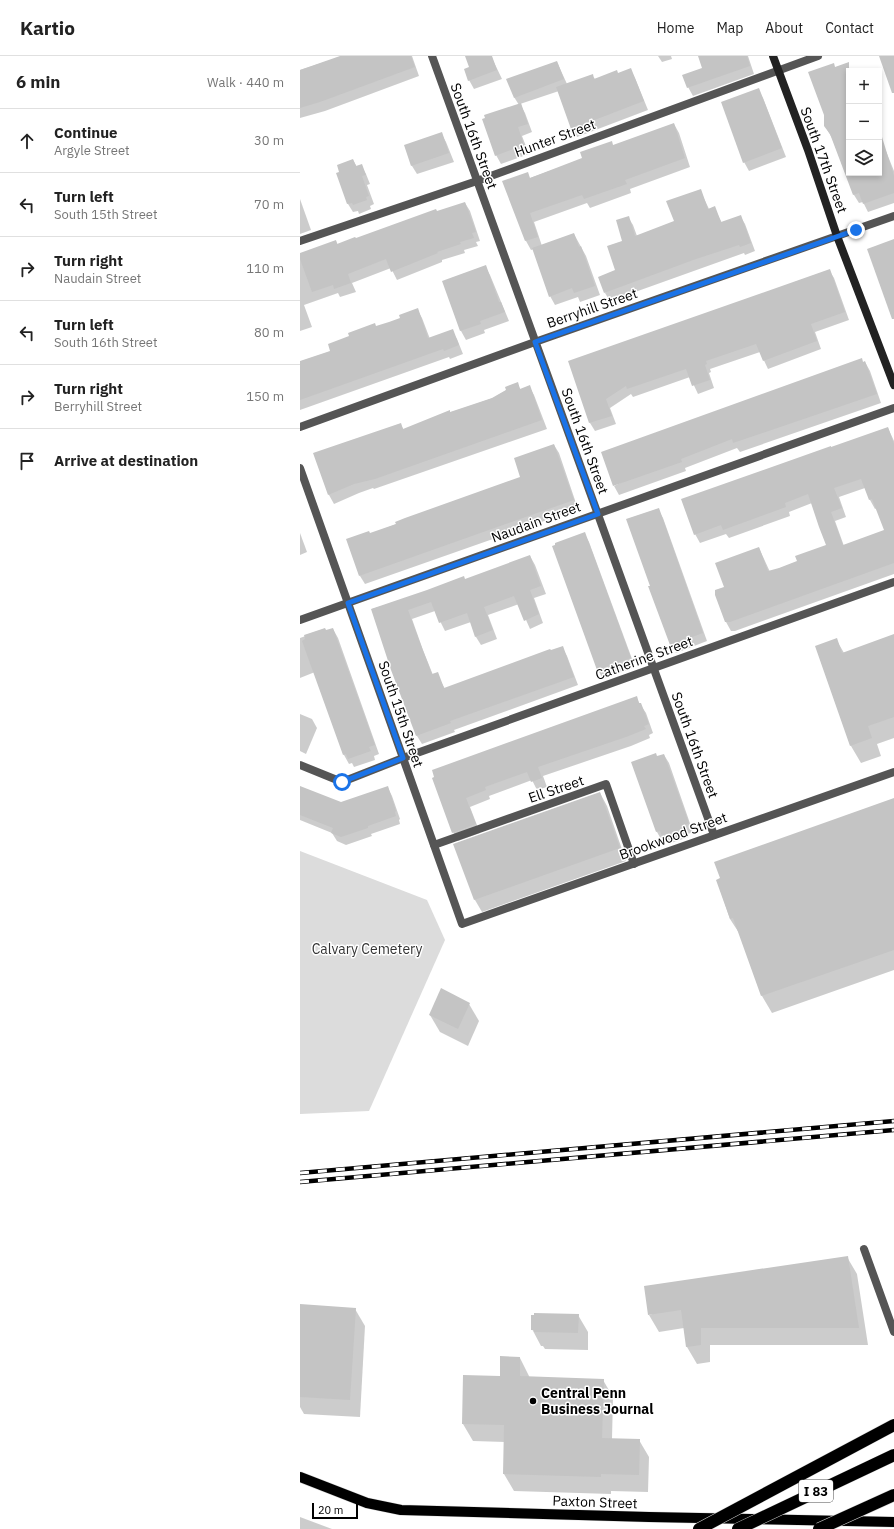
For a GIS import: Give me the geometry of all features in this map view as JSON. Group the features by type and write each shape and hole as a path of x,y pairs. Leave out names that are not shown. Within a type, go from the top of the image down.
{"highway":[{"path":"699,1529 894,1425"},
{"name":"I 83","path":"738,1529 894,1455"},
{"path":"829,1529 894,1496"},
{"name":"I 83","path":"820,1529 894,1496"}],"main road":[{"name":"South 17th Street","path":"772,56 808,150 837,236 894,385"},
{"name":"Paxton Street","path":"300,1477 367,1503 402,1510 894,1522"}],"street":[{"name":"South 16th Street","path":"432,56 714,834"},
{"name":"Hunter Street","path":"300,241 477,181 818,56"},
{"name":"Berryhill Street","path":"300,427 535,342 894,216"},
{"name":"Naudain Street","path":"300,620 894,408"},
{"name":"South 15th Street","path":"300,468 462,924"},
{"name":"Catherine Street","path":"300,765 342,782 403,758 894,582"},
{"name":"Brookwood Street","path":"462,924 634,864 714,834 894,772"},
{"name":"Ell Street","path":"434,845 606,784 634,864"},
{"path":"864,1249 894,1332"}],"green space":[{"name":"Calvary Cemetery","path":"300,851 427,900 445,940 369,1111 300,1114"}],"building":[{"path":"340,56 411,56 415,67 300,108 300,70"},
{"path":"465,56 492,56 497,70 468,81 464,69 469,67"},
{"path":"698,56 747,56 750,66 687,88 682,75 702,68"},
{"path":"879,56 894,56 894,93 892,93"},
{"path":"557,61 564,79 514,98 506,79"},
{"path":"849,62 849,68 846,68 846,176 882,176 882,137 894,176 894,193 863,204 859,193 853,195 830,134 824,126 824,115 808,72 834,63 835,67"},
{"path":"631,68 644,101 571,129 556,87 593,74 594,79 617,70 618,73"},
{"path":"759,88 782,148 743,163 721,102"},
{"path":"521,103 528,124 518,127 524,145 495,156 482,119 485,118 484,115"},
{"path":"674,123 685,158 625,180 627,184 584,199 582,195 530,213 538,237 525,241 502,181 528,172 530,178 582,158 580,152 612,141 613,145"},
{"path":"442,132 449,153 411,166 404,145"},
{"path":"353,159 356,166 362,164 366,175 362,176 369,196 366,197 367,200 353,205 352,203 347,204 336,173 339,172 337,165"},
{"path":"701,189 708,209 715,206 721,222 741,215 751,243 740,247 739,245 696,259 604,293 598,277 615,270 607,246 622,241 616,220 629,216 635,236 674,221 666,201"},
{"path":"465,202 476,232 472,233 474,238 460,242 461,244 437,252 438,253 391,272 386,259 348,274 351,283 334,289 333,285 312,292 300,259 300,253 336,240 337,244 436,209 437,211"},
{"path":"574,233 579,247 581,246 595,286 574,293 572,288 549,297 532,248"},
{"path":"894,239 894,319 892,319 867,249"},
{"path":"486,265 499,302 501,302 505,312 480,321 481,324 460,331 442,281"},
{"path":"830,269 845,312 811,324 817,341 763,361 756,344 706,361 707,364 705,365 710,380 692,386 686,369 627,389 626,386 606,399 612,416 589,423 568,361"},
{"path":"418,308 428,338 453,329 459,345 444,351 443,349 300,400 300,361 330,351 328,344 349,336 348,333 375,323 376,326 389,322 400,318 399,315"},
{"path":"862,358 863,362 865,361 877,394 733,443 732,439 681,459 682,462 613,486 601,452"},
{"path":"518,382 520,389 530,385 542,420 375,479 354,484 328,495 313,453 401,423 403,429 450,410 450,412 492,398 506,390 505,387"},
{"path":"888,427 894,444 894,563 730,622 725,622 715,595 715,590 724,587 715,563 759,547 768,571 797,561 795,556 826,545 808,494 785,503 786,507 723,530 721,525 694,535 681,499","holes":["861,479 869,500 872,499 884,530 843,545 831,512 842,508 834,488"]},
{"path":"554,444 574,500 359,576 346,539 396,524 395,522 405,518 520,477 514,458"},
{"path":"659,508 703,633 670,645 648,586 650,586 626,519"},
{"path":"585,532 631,658 597,670 552,546 555,545 555,543"},
{"path":"530,555 541,586 530,590 539,614 524,621 514,596 484,607 493,630 475,637 467,613 439,623 431,602 408,610 432,674 438,672 444,688 550,649 563,646 574,677 450,721 451,723 416,736 391,670 371,609 464,576 465,579"},
{"path":"325,628 326,630 333,628 375,745 369,747 371,751 348,759 346,754 343,755 302,641 305,639 304,635"},
{"path":"894,634 894,717 868,726 872,738 850,746 815,646 837,638 842,653"},
{"path":"637,696 649,724 644,726 646,729 538,767 542,778 531,782 527,772 485,787 486,790 466,798 476,824 452,833 432,778 434,777 432,770"},
{"path":"656,753 657,756 664,754 689,823 683,826 684,828 662,836 660,831 656,832 631,762"},
{"path":"300,786 341,802 388,786 396,811 396,816 368,826 368,828 341,837 331,833 333,828 300,815"},
{"path":"600,792 620,848 474,900 453,844"},
{"path":"894,798 894,950 761,996 733,918 730,919 716,880 720,878 714,862"},
{"path":"441,988 470,1003 458,1029 429,1015"},
{"path":"848,1256 859,1328 701,1328 701,1345 686,1347 681,1310 648,1315 644,1286"},
{"path":"300,1304 356,1308 350,1400 300,1397"},
{"path":"534,1313 579,1314 578,1333 534,1332 534,1330 531,1330 531,1315 534,1315"},
{"name":"Central Penn Business Journal","path":"500,1356 520,1357 520,1376 604,1379 602,1438 640,1439 639,1475 601,1474 601,1477 503,1474 504,1425 462,1424 463,1375 500,1376"}],"railway":[{"path":"300,1173 894,1121"},
{"path":"300,1182 894,1130"}],"place":[{"name":"Central Penn Business Journal","path":"533,1401"}],"route":[{"path":"342,782 403,758 348,603 598,514 535,342 856,230"}]}
